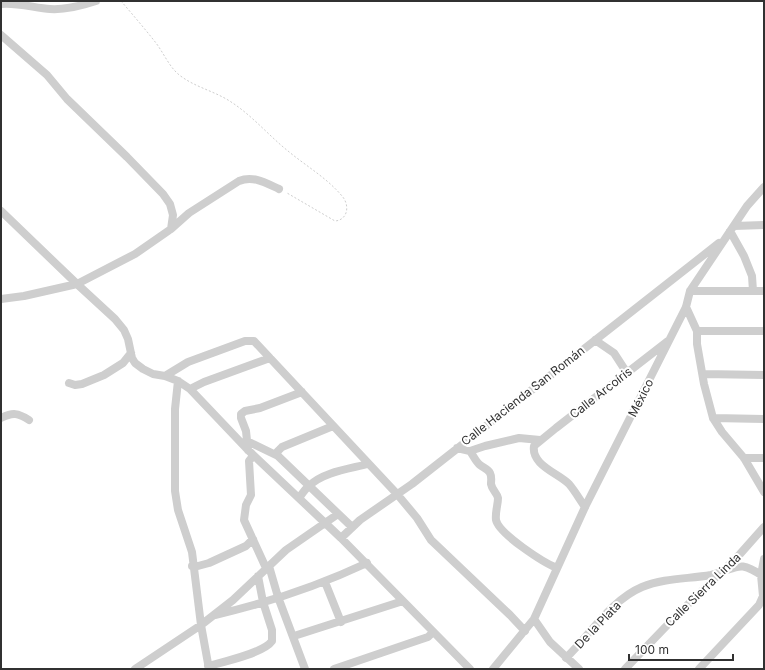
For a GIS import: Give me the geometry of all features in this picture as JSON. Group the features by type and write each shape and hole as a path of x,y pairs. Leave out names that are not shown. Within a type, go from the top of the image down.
{"street":[{"path":"1,4 51,9 80,6 96,1"},
{"path":"1,35 47,75 76,109 127,157 163,194 170,204 173,214 171,229"},
{"path":"2,298 24,296 77,284 135,254 171,229 189,213 238,181 246,178 254,179 279,189"},
{"name":"México","path":"493,669 534,619 585,507 686,307 690,291 747,206 764,187"},
{"path":"1,211 115,319 124,330 132,358 135,363 153,374 165,376 178,381 190,390 367,563 468,668"},
{"path":"753,291 752,276 744,256 729,232 764,225"},
{"name":"Calle Hacienda San Román","path":"457,448 595,340 729,232"},
{"path":"690,291 764,291"},
{"path":"686,307 697,331 697,344 713,418 722,432 744,458 764,492"},
{"path":"697,331 764,331"},
{"name":"Calle Arcoíris","path":"585,507 569,484 542,465 537,458 534,446 670,339"},
{"path":"595,340 614,353 627,373"},
{"path":"165,376 188,362 245,341 254,341 397,494 417,518 431,540 525,631"},
{"path":"69,383 75,385 82,384 104,375 123,363 131,353"},
{"path":"190,390 204,382 270,358"},
{"path":"703,374 764,375"},
{"path":"178,381 175,409 175,491 178,510 192,552 192,566 208,668 266,648 270,644 273,636 263,602 258,576"},
{"path":"302,392 260,408 245,411 241,414 241,418 246,431 250,461 251,495 246,505 244,520 268,567 305,669"},
{"path":"1,418 8,414 19,414 29,420"},
{"path":"713,418 764,418"},
{"path":"278,456 277,452 282,447 333,426"},
{"path":"470,451 519,438 540,440"},
{"path":"341,538 352,527 457,448"},
{"name":"Calle Hacienda San Román","path":"457,448 470,451 479,465 489,471 492,476 492,488 498,498 496,521 499,527 521,546 547,564 558,568"},
{"path":"249,449 278,456 352,527"},
{"path":"744,458 764,458"},
{"path":"299,498 309,486 328,475 368,464"},
{"path":"135,669 201,625 233,600 286,550 338,514"},
{"name":"Calle Sierra Linda","path":"625,669 677,615 724,571 764,527"},
{"path":"192,566 209,563 246,546 253,539"},
{"path":"699,669 759,605 764,592 762,576 764,559"},
{"path":"212,616 263,602 325,582 367,563"},
{"name":"De la Plata","path":"566,658 615,605 641,588 675,579 710,575 734,566 748,567 762,576"},
{"path":"325,582 341,622"},
{"path":"294,636 403,601"},
{"path":"534,619 550,642 579,669"},
{"path":"334,669 428,637 433,632"}],"path":[{"path":"121,1 156,43 176,72 182,77 243,110 288,151 318,174 340,194 346,201 347,206 345,216 342,220 335,221 279,189"}]}
